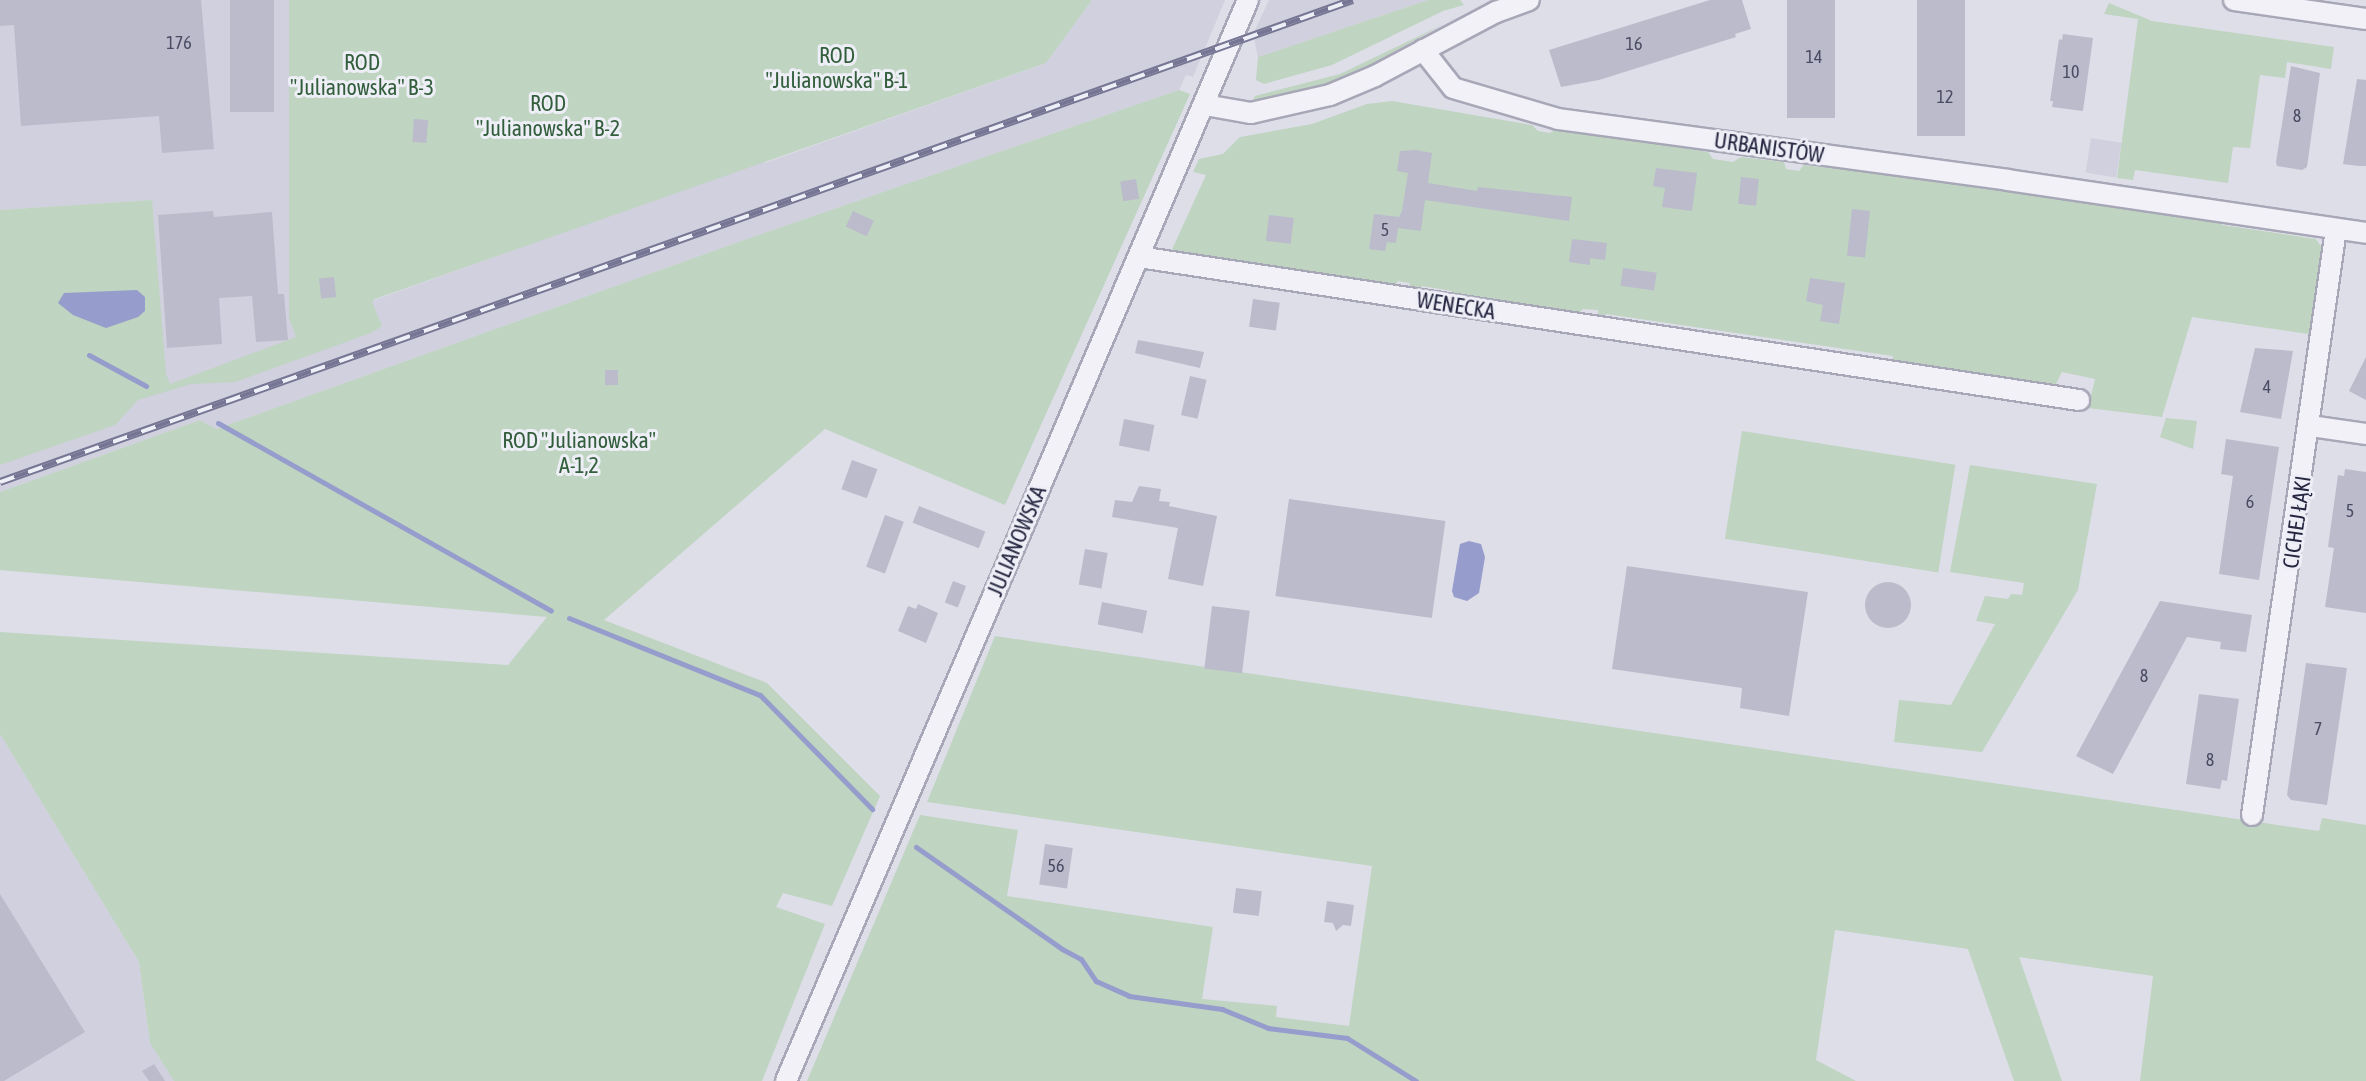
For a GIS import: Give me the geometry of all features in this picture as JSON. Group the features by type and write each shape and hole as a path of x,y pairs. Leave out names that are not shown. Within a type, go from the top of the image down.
{"street":[{"name":"JULIANOWSKA","path":"786,1081 1248,0"},
{"path":"1205,105 1251,113 1292,106 1354,86 1496,12 1529,0"},
{"path":"2234,0 2366,19"},
{"name":"URBANISTÓW","path":"1423,50 1453,88 1558,119 2008,180 2366,233"},
{"name":"CICHEJ ŁĄKI","path":"2252,815 2311,426 2336,229"},
{"name":"WENECKA","path":"1139,257 2079,400"},
{"path":"2311,426 2366,434"}],"shaded area":[{"path":"0,0 289,0 289,318 372,301 764,160 765,163 1046,63 1092,0 1225,0 1193,77 1186,75 1179,90 747,239 216,429 200,420 0,492 0,435 152,200 0,210"},
{"path":"1269,0 1428,0 1258,57 1253,34"},
{"path":"2091,138 2122,143 2116,177 2086,173"},
{"path":"0,734 139,962 150,1043 174,1081 0,1081"}],"green space":[{"path":"289,0 1092,0 1046,63 375,299 372,302 382,326 371,333 235,382 191,384 138,400 115,425 0,465 0,210 152,200 166,374 170,384 296,337 289,318"},
{"path":"1428,0 1460,0 1464,5 1443,11 1332,65 1264,84 1256,80 1258,57"},
{"path":"2109,3 2152,21 2334,47 2331,69 2287,62 2285,78 2260,75 2250,148 2233,147 2228,183 2135,170 2133,180 2117,178 2138,19 2104,14"},
{"path":"1442,25 1354,74 1308,90 1252,102 1255,96 1340,74"},
{"name":"ROD \"Julianowska\" A-1,2","path":"1179,90 1190,94 1005,505 825,429 604,620 767,683 880,796 832,906 783,893 776,907 825,924 762,1081 174,1081 150,1043 139,962 0,734 0,632 508,665 547,617 0,570 0,492 200,420 216,429 747,239"},
{"path":"1392,101 1532,125 1538,131 1549,133 1558,129 1708,152 1713,159 1733,162 1741,157 1784,162 1786,169 1799,171 1804,165 1897,176 2219,220 2222,225 2316,239 2322,248 2309,334 2192,317 2162,417 2088,408 2095,379 2062,372 2054,388 1891,369 1893,356 1606,314 1605,319 1598,318 1598,310 1583,309 1577,315 1451,296 1452,291 1422,286 1421,291 1408,290 1410,283 1398,281 1394,287 1170,254 1206,175 1193,172 1199,159 1223,154 1240,137 1312,124 1367,104"},
{"path":"2166,418 2197,421 2193,449 2160,437"},
{"path":"1742,431 1955,465 1938,572 1725,539"},
{"path":"1970,465 2097,484 2078,590 1982,752 1894,742 1899,700 1951,705 1995,624 1976,621 1985,596 2008,599 2011,594 2022,595 2024,583 1950,572"},
{"path":"995,636 2319,831 2322,818 2366,825 2366,1081 2140,1081 2153,976 2019,957 2062,1081 2014,1081 1968,949 1835,930 1816,1060 1856,1081 807,1081 920,815 1018,830 1007,896 1213,927 1202,999 1277,1006 1276,1017 1349,1026 1372,866 927,802"}],"water":[{"path":"137,290 145,297 145,311 138,317 106,328 73,315 58,303 64,293"},
{"path":"1469,541 1481,544 1485,557 1479,593 1467,601 1454,597 1452,591 1460,544"}],"building":[{"path":"0,0 201,0 214,149 162,153 159,116 21,126 14,25 0,26"},
{"path":"230,0 274,0 274,112 230,112"},
{"path":"1710,0 1742,0 1751,29 1735,34 1736,37 1599,80 1561,87 1549,50"},
{"path":"1787,0 1835,0 1835,118 1787,118"},
{"path":"1917,0 1965,0 1965,136 1917,136"},
{"path":"2063,34 2093,38 2083,111 2052,107 2053,101 2050,101 2059,39 2062,40"},
{"path":"2291,66 2320,73 2307,167 2302,170 2277,166 2276,162"},
{"path":"2357,79 2366,80 2366,166 2343,164"},
{"path":"414,119 428,120 426,143 412,142"},
{"path":"1400,151 1432,153 1428,183 1477,191 1478,187 1572,197 1569,221 1425,200 1421,231 1398,228 1396,243 1387,242 1385,251 1369,249 1374,214 1399,217 1402,211 1408,173 1397,171"},
{"path":"1656,168 1697,173 1692,211 1662,207 1665,188 1653,186"},
{"path":"1741,177 1759,179 1756,206 1738,204"},
{"path":"1136,179 1139,199 1123,201 1120,182"},
{"path":"1852,209 1870,211 1865,258 1847,256"},
{"path":"213,211 214,217 272,212 278,294 284,294 288,340 256,342 252,296 219,298 222,344 167,348 158,215"},
{"path":"853,211 874,221 867,236 846,226"},
{"path":"1269,215 1294,218 1291,244 1266,241"},
{"path":"1572,239 1607,243 1605,260 1590,258 1590,265 1569,262"},
{"path":"1623,268 1657,273 1654,291 1620,286"},
{"path":"334,277 336,297 321,298 319,279"},
{"path":"1810,278 1845,283 1839,324 1820,321 1823,305 1806,301"},
{"path":"1253,299 1280,303 1276,330 1249,327"},
{"path":"1138,340 1204,352 1200,368 1135,353"},
{"path":"2255,348 2293,351 2281,419 2240,412"},
{"path":"2366,357 2366,400 2349,391"},
{"path":"605,370 618,370 618,385 605,385"},
{"path":"1190,376 1207,380 1198,419 1181,415"},
{"path":"1124,419 1154,425 1149,451 1119,446"},
{"path":"2226,439 2279,447 2259,580 2219,574 2233,476 2221,474"},
{"path":"852,460 877,469 867,498 841,489"},
{"path":"2345,469 2366,472 2366,613 2325,607 2334,548 2328,547 2338,475 2344,476"},
{"path":"1139,486 1161,489 1159,501 1170,502 1169,506 1217,516 1203,586 1168,579 1178,528 1112,517 1115,500 1132,502"},
{"path":"1289,499 1445,521 1432,618 1275,596"},
{"path":"919,506 985,531 979,548 913,523"},
{"path":"885,515 904,522 885,574 866,567"},
{"path":"1085,549 1108,553 1101,588 1079,584"},
{"path":"1627,566 1808,592 1789,716 1740,708 1742,688 1612,669"},
{"path":"953,581 966,586 958,607 945,602"},
{"path":"1888,582 1897,583 1904,589 1910,596 1910,614 1904,621 1897,627 1888,628 1879,627 1872,621 1866,614 1865,605 1866,596 1872,589 1879,583"},
{"path":"2160,601 2252,615 2246,652 2220,649 2221,642 2187,637 2113,774 2076,756"},
{"path":"1102,602 1147,611 1143,633 1098,625"},
{"path":"918,604 938,613 926,643 898,631 908,606 916,609"},
{"path":"1212,606 1250,611 1242,673 1204,669"},
{"path":"2306,663 2347,668 2327,805 2291,800 2287,795"},
{"path":"2199,694 2239,699 2227,781 2222,780 2220,789 2186,784"},
{"path":"1045,844 1073,848 1067,888 1039,885"},
{"path":"1236,888 1262,891 1259,916 1233,913"},
{"path":"0,894 85,1032 4,1081 0,1081"},
{"path":"1327,901 1354,905 1351,926 1343,925 1336,931 1333,923 1324,922"},
{"path":"154,1064 165,1081 149,1081 142,1071"}],"waterway":[{"path":"89,355 146,386"},
{"path":"218,423 551,611"},
{"path":"569,618 760,695 872,809"},
{"path":"916,847 1081,959 1096,981 1129,996 1222,1009 1268,1028 1347,1038 1416,1081"}],"railway":[{"path":"0,482 1353,0"}],"park label":[{"name":"ROD \"Julianowska\" B-1","path":"837,68"},
{"name":"ROD \"Julianowska\" B-3","path":"362,74"},
{"name":"ROD \"Julianowska\" B-2","path":"548,116"}]}
